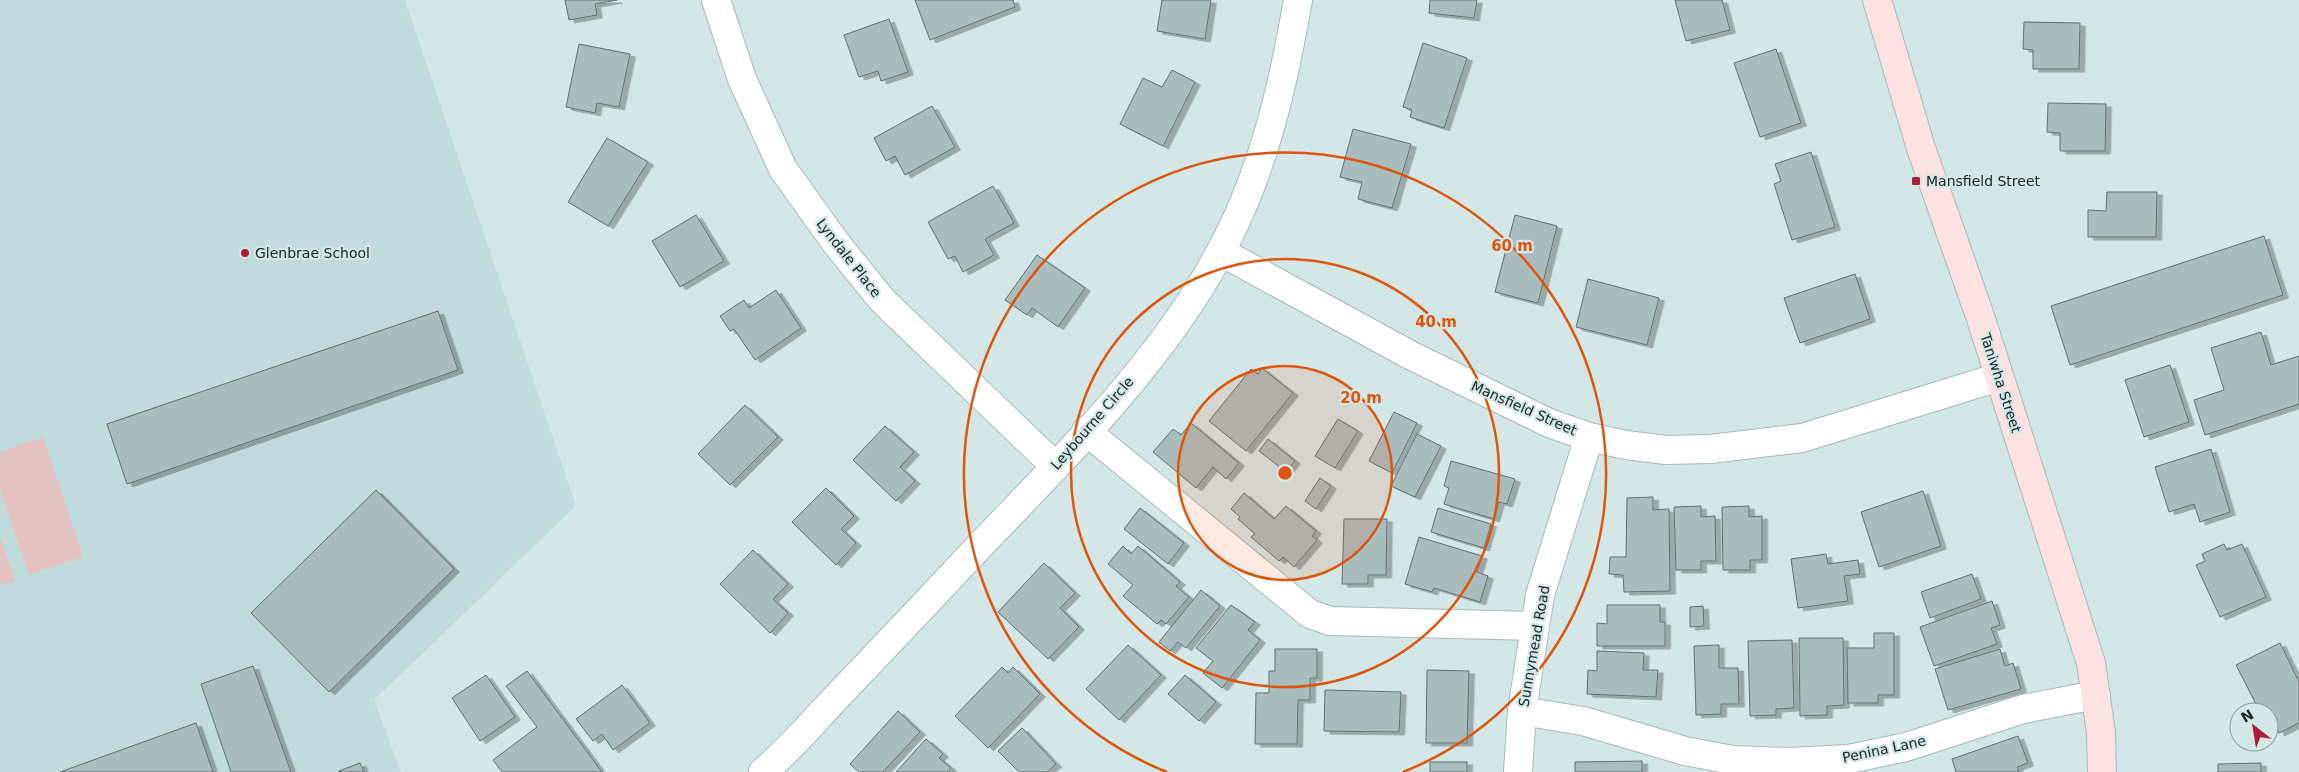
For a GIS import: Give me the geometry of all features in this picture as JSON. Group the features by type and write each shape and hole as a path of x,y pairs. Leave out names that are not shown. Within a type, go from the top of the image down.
{"main road":[{"name":"Taniwha Street","path":"1877,0 1921,148 2074,604 2091,663 2101,734 2102,772"}],"street":[{"name":"Lyndale Place","path":"716,0 742,79 783,169 836,243 882,300 1055,466"},
{"name":"Leybourne Circle","path":"774,769 1055,466 1148,359 1185,308 1221,252 1244,202 1264,151 1280,95 1298,0"},
{"name":"Mansfield Street","path":"1221,252 1412,356 1549,423 1589,437 1666,450 1710,448 1802,438 1999,377"},
{"path":"1086,431 1310,614 1330,621 1535,626"},
{"name":"Sunnymead Road","path":"1518,772 1522,711 1540,595 1589,437"},
{"name":"Penina Lane","path":"1522,711 1583,721 1685,751 1732,760 1790,762 1849,759 1906,747 2023,708 2096,695"}],"shaded area":[{"name":"Glenbrae School","path":"0,0 405,0 576,506 374,700 401,772 0,772"},
{"path":"43,437 83,557 29,575 0,490 0,452"},
{"path":"0,537 15,580 0,585"}],"building":[{"path":"565,0 617,0 595,4 597,15 569,20"},
{"path":"915,0 1013,0 1015,7 930,40"},
{"path":"1162,0 1211,0 1205,39 1157,31"},
{"path":"1430,0 1477,0 1474,18 1429,13"},
{"path":"1675,0 1722,0 1730,30 1686,41"},
{"path":"889,19 908,72 881,81 878,71 859,77 844,35"},
{"path":"2024,22 2080,23 2079,69 2033,69 2033,50 2023,49"},
{"path":"1423,43 1467,58 1444,128 1410,117 1412,110 1403,107"},
{"path":"579,44 630,54 619,107 597,103 595,113 566,107"},
{"path":"1776,49 1801,123 1760,137 1734,63"},
{"path":"1172,70 1195,82 1163,146 1120,124 1143,78 1162,87"},
{"path":"2048,103 2106,104 2105,151 2060,151 2060,133 2047,132"},
{"path":"932,106 955,147 905,175 895,156 886,161 874,138"},
{"path":"1353,129 1411,144 1392,208 1358,199 1362,182 1340,177"},
{"path":"607,138 648,162 608,226 568,202"},
{"path":"1811,152 1835,227 1792,240 1774,184 1781,181 1775,164"},
{"path":"993,186 1014,223 985,239 994,255 963,272 955,256 948,259 928,222"},
{"path":"2107,192 2157,192 2156,237 2088,237 2088,210 2106,211"},
{"path":"696,215 724,261 680,287 652,241"},
{"path":"1515,215 1557,226 1538,303 1495,292"},
{"path":"2264,236 2283,295 2070,365 2051,306"},
{"path":"1037,255 1085,288 1058,327 1032,308 1027,315 1005,300"},
{"path":"1855,274 1870,319 1800,343 1784,298"},
{"path":"1588,279 1659,298 1647,345 1576,327"},
{"path":"776,290 801,328 755,360 734,329 730,331 720,316 744,300 749,308"},
{"path":"438,311 458,370 127,484 107,424"},
{"path":"2261,332 2271,365 2299,356 2299,404 2205,435 2194,400 2224,390 2211,348"},
{"path":"2170,365 2189,422 2144,437 2125,380"},
{"path":"1262,368 1293,393 1246,451 1209,421 1251,369 1258,374"},
{"path":"745,405 778,437 730,485 698,454"},
{"path":"1394,412 1417,423 1392,473 1369,461"},
{"path":"1338,419 1358,431 1335,468 1315,456"},
{"path":"1191,423 1239,463 1226,479 1213,467 1196,488 1153,452 1173,429 1181,435"},
{"path":"885,426 914,452 900,467 915,481 896,501 853,460"},
{"path":"1417,434 1441,446 1415,497 1391,486"},
{"path":"1268,439 1295,461 1286,472 1259,451"},
{"path":"2211,449 2230,512 2200,522 2194,504 2169,512 2155,467"},
{"path":"1451,461 1515,479 1507,504 1499,502 1494,519 1444,504 1449,488 1444,486"},
{"path":"1320,478 1331,486 1316,509 1305,501"},
{"path":"826,488 854,516 841,529 856,543 836,565 792,522"},
{"path":"376,490 454,569 329,692 251,613"},
{"path":"1923,491 1941,546 1879,567 1861,512"},
{"path":"1244,493 1274,519 1286,506 1316,531 1312,536 1317,540 1294,567 1283,557 1279,561 1251,537 1255,534 1238,519 1240,517 1231,509"},
{"path":"1653,497 1653,510 1669,509 1670,591 1624,592 1623,575 1609,574 1610,557 1626,557 1627,498"},
{"path":"1701,506 1701,517 1715,516 1716,561 1701,561 1701,570 1676,570 1674,507"},
{"path":"1749,506 1749,517 1762,516 1762,560 1750,560 1750,570 1723,570 1722,507"},
{"path":"1140,508 1184,543 1168,564 1124,529"},
{"path":"1438,508 1491,524 1484,548 1431,532"},
{"path":"1344,519 1387,519 1386,575 1368,575 1368,584 1342,584"},
{"path":"1419,537 1482,556 1477,572 1488,576 1480,602 1434,588 1432,592 1405,584"},
{"path":"2224,544 2227,550 2242,544 2266,597 2220,617 2196,565 2205,561 2202,554"},
{"path":"1123,546 1131,554 1138,546 1180,582 1176,586 1189,597 1166,624 1161,620 1157,624 1123,596 1133,585 1108,564"},
{"path":"753,550 788,584 773,599 788,613 770,633 720,584"},
{"path":"1826,554 1828,564 1858,560 1860,574 1844,576 1848,601 1798,608 1791,559"},
{"path":"1044,563 1075,593 1060,608 1079,627 1048,659 998,612"},
{"path":"1972,574 1981,599 1930,618 1921,592"},
{"path":"1201,590 1220,606 1186,648 1178,642 1170,651 1159,642"},
{"path":"1992,601 2000,625 1991,628 1997,644 1934,666 1920,627"},
{"path":"1231,605 1255,622 1248,630 1260,640 1222,688 1203,673 1213,661 1196,648"},
{"path":"1607,605 1660,605 1660,622 1665,622 1665,646 1597,646 1597,623 1607,624"},
{"path":"1703,606 1704,626 1690,627 1690,607"},
{"path":"1874,633 1894,633 1894,695 1878,695 1878,703 1848,703 1847,648 1874,648"},
{"path":"1799,638 1843,638 1844,705 1827,706 1827,715 1800,716"},
{"path":"1792,640 1794,708 1776,709 1776,715 1750,716 1748,641"},
{"path":"2280,643 2299,682 2299,723 2279,733 2279,702 2255,702 2236,665"},
{"path":"1128,645 1161,675 1119,720 1086,689"},
{"path":"1719,645 1719,668 1738,668 1739,704 1721,704 1721,714 1696,715 1694,646"},
{"path":"1275,649 1317,649 1317,678 1310,678 1310,700 1298,700 1297,744 1255,744 1256,693 1269,693 1269,671 1275,671"},
{"path":"2000,649 2005,666 2013,663 2021,689 1948,710 1935,669"},
{"path":"1597,651 1644,653 1643,670 1658,670 1656,697 1587,694 1588,670 1597,671"},
{"path":"253,666 291,772 231,772 201,684"},
{"path":"1002,667 1008,673 1013,667 1040,694 988,748 955,716"},
{"path":"1427,670 1469,671 1467,743 1426,743"},
{"path":"527,671 602,772 502,772 493,760 537,727 506,686"},
{"path":"486,675 515,717 480,741 452,698"},
{"path":"1185,675 1216,702 1199,721 1168,694"},
{"path":"622,685 650,723 613,750 602,734 593,741 576,719"},
{"path":"1325,690 1401,692 1399,732 1324,731"},
{"path":"898,711 920,732 883,772 859,772 850,764"},
{"path":"196,723 213,772 60,772"},
{"path":"1022,728 1056,764 1047,772 1019,772 998,751"},
{"path":"2018,736 2028,763 2017,767 2019,772 1956,772 1952,759"},
{"path":"926,739 943,754 939,758 951,768 947,772 896,772"},
{"path":"1642,761 1642,772 1575,772 1575,762"},
{"path":"1430,762 1467,762 1467,772 1430,772"},
{"path":"360,763 364,772 339,772 339,771"},
{"path":"2261,763 2261,772 2218,772 2218,764"}],"place":[{"name":"Mansfield Street","path":"1916,181"},
{"name":"Glenbrae School","path":"245,253"}]}
